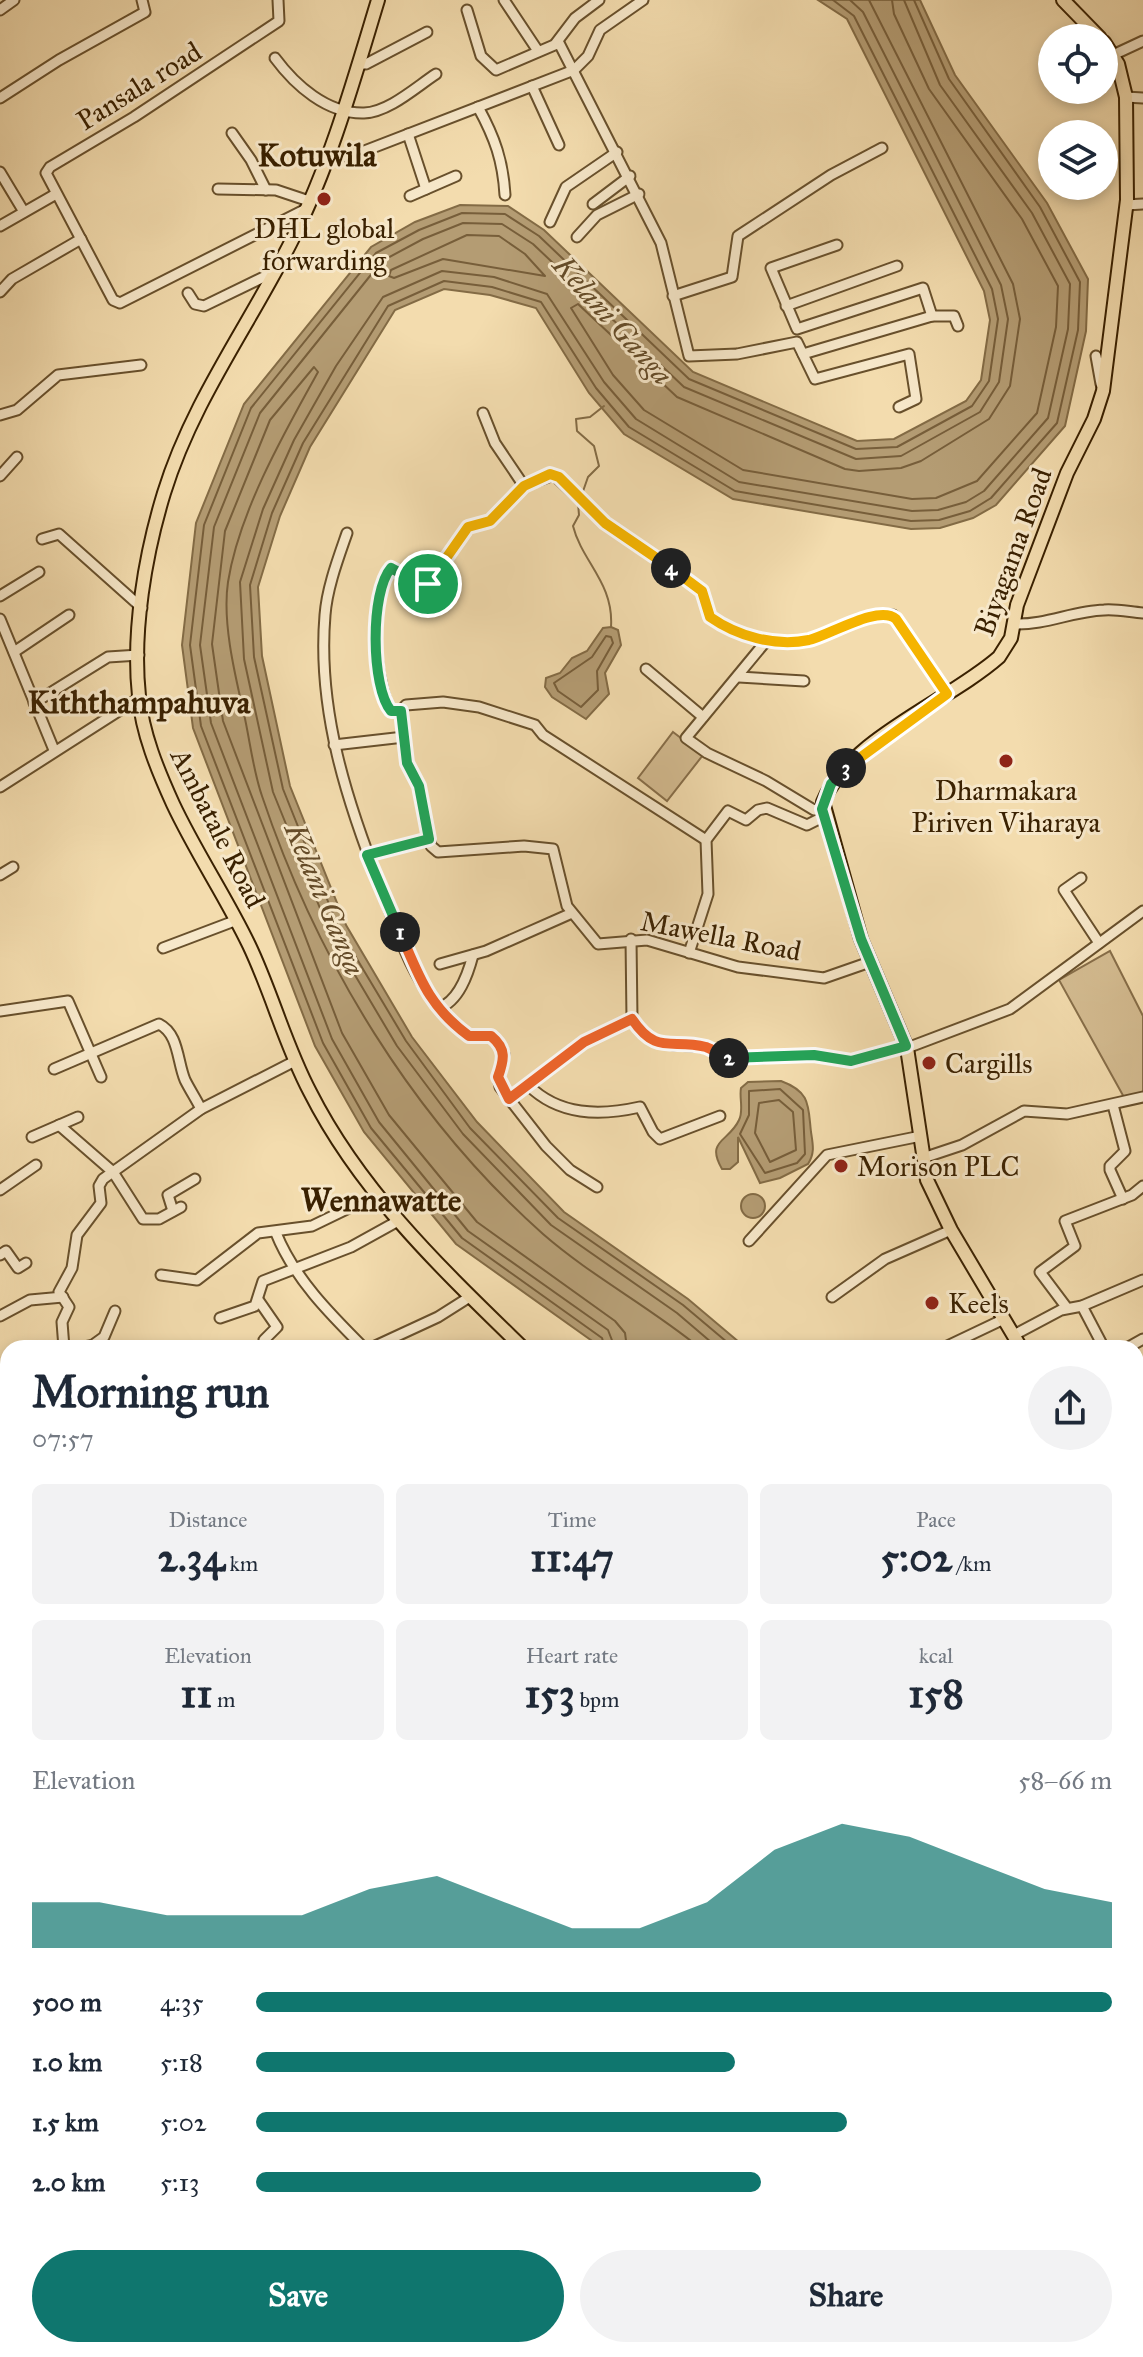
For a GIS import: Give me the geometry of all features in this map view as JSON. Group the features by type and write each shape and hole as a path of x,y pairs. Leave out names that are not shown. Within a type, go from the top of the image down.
{"main road":[{"name":"Ambatale Road","path":"378,0 328,158 308,205 191,422 163,496 142,608 139,698 147,738 174,806 237,920 295,1061 322,1116 376,1195 398,1221 468,1298 514,1340"},
{"name":"Biyagama Road","path":"1063,0 1086,24"},
{"name":"Biyagama Road","path":"824,812 831,784 843,771 871,747 999,657 1015,624 1017,605 1067,473 1094,419 1103,391 1126,205 1126,97 1118,71"},
{"path":"824,812 870,962 906,1047 927,1180 951,1230 1017,1340"}],"street":[{"path":"0,10 14,0"},
{"path":"0,98 59,60 145,12 142,0"},
{"name":"Pansala road","path":"56,194 46,173 50,167 134,117 279,21 278,0"},
{"path":"504,0 538,51"},
{"path":"467,10 481,56 496,70 556,43 575,18 599,0"},
{"path":"328,158 354,155 574,70 588,56 600,30 643,0"},
{"path":"358,64 366,64 427,32"},
{"path":"1118,53 1143,41"},
{"path":"556,43 559,43 630,176 661,243 689,356 737,354 797,342 815,379 909,354 916,399 899,407"},
{"path":"275,58 304,90 342,109 364,113 382,107 436,74"},
{"path":"532,86 559,145"},
{"path":"1126,97 1143,98"},
{"path":"478,107 496,140 503,161 505,195"},
{"path":"232,133 251,160 266,190"},
{"path":"408,134 426,189"},
{"path":"673,296 732,277 738,236 831,175 882,148"},
{"path":"550,222 566,187 617,152"},
{"path":"0,172 24,212"},
{"path":"410,196 456,176"},
{"path":"593,204 630,176"},
{"path":"218,189 266,190 308,205"},
{"path":"0,226 56,194 113,300 120,303 308,205"},
{"path":"577,237 597,215 639,194"},
{"path":"1126,205 1143,204"},
{"path":"0,292 12,279 81,239"},
{"path":"837,245 771,268 797,329 923,288 932,316"},
{"path":"786,306 897,266"},
{"path":"188,293 198,307 274,272"},
{"path":"803,354 932,316 954,316 958,326"},
{"path":"1096,356 1103,391"},
{"path":"0,415 17,410 58,375 141,365"},
{"path":"483,413 495,443 524,486"},
{"path":"0,476 17,457"},
{"path":"401,711 388,708 377,657 376,610 388,571 394,569 427,586 468,527 490,521 524,486 550,474 559,477 605,523 702,591 710,617 729,630 767,640 809,640 870,617 893,615 947,694"},
{"path":"347,533 325,614 325,672 334,745 367,855 415,973 439,1008 469,1036 491,1036 498,1042 504,1054 498,1077 509,1099 554,1154 597,1187"},
{"path":"42,539 59,534 142,608"},
{"path":"0,596 39,572"},
{"path":"1015,624 1042,624 1061,616 1105,610 1143,613"},
{"path":"14,652 69,615"},
{"path":"0,619 54,750"},
{"path":"767,640 686,738 707,753 766,781 814,810 824,812"},
{"path":"34,703 108,657 139,655"},
{"path":"646,669 703,717"},
{"path":"739,677 804,681"},
{"path":"0,787 139,698"},
{"path":"367,855 429,839 419,786 407,763 401,711 406,705 443,702 479,707 523,720 706,840"},
{"path":"334,745 404,737"},
{"path":"689,953 708,894 706,840 728,811 746,820 758,810 767,808 807,825 824,812"},
{"name":"Mawella Road","path":"429,839 438,852 524,846 553,849 563,895 572,913 598,944 631,939 662,944 738,967 824,978 870,962"},
{"path":"0,875 13,867"},
{"path":"1081,878 1064,890 1099,943"},
{"path":"631,939 632,1019 642,1035 651,1042 701,1046 738,1059 814,1055 851,1061 906,1047 1010,1009 1142,912"},
{"path":"440,964 473,955 572,913"},
{"path":"163,948 237,920"},
{"path":"439,1008 445,1007 460,988 473,955"},
{"path":"0,1011 68,1001 101,1077"},
{"path":"509,1099 584,1042 632,1019"},
{"path":"54,1069 159,1024 167,1028 173,1039 185,1079 201,1109"},
{"path":"63,1340 62,1322 69,1307 60,1287 72,1268 77,1235 101,1203 99,1186 113,1172 201,1109 295,1061"},
{"path":"528,1085 550,1102 577,1111 613,1113 640,1107 660,1139 720,1116"},
{"path":"923,1158 962,1145 1024,1111 1067,1114 1143,1097"},
{"path":"1113,1105 1125,1151 1110,1166 1110,1170 1123,1199"},
{"path":"32,1137 78,1117"},
{"path":"59,1125 113,1172 143,1219 159,1219 177,1209 168,1195 195,1179"},
{"path":"749,1241 827,1155 921,1136"},
{"path":"0,1190 36,1165"},
{"path":"1067,1308 1040,1272 1075,1246 1065,1221 1123,1199 1143,1186"},
{"path":"161,1275 197,1280 258,1233 312,1226 376,1195"},
{"path":"220,1318 255,1306 263,1281 351,1247 398,1221"},
{"path":"832,1297 885,1259 951,1230"},
{"path":"276,1233 295,1268 322,1306 356,1340"},
{"path":"0,1255 6,1251 18,1268 26,1263"},
{"path":"1014,1335 1067,1308 1082,1306 1143,1280"},
{"path":"0,1316 30,1300 63,1297"},
{"path":"387,1340 468,1298"},
{"path":"259,1301 277,1327 264,1340"},
{"path":"1082,1306 1100,1340"},
{"path":"101,1340 115,1311"},
{"path":"960,1340 1004,1319"}],"shaded area":[{"path":"673,732 703,755 667,801 638,778"},
{"path":"1110,951 1143,1016 1143,1093 1125,1099 1059,980"}],"water":[{"name":"Kelani Ganga","path":"818,0 920,0 955,75 1038,190 1038,200 1047,203 1088,279 1086,331 1065,426 996,505 973,518 940,528 911,529 733,499 624,434 589,393 536,308 490,295 444,289 395,310 310,447 280,516 258,587 262,656 290,786 346,925 412,1037 477,1122 564,1212 688,1299 737,1340 591,1340 456,1244 364,1132 315,1046 193,728 182,645 196,523 244,404 371,247 415,222 460,205 508,206 544,230 693,372 857,441 894,439 966,401 981,380 990,320 984,291 847,19"},
{"path":"603,628 618,630 621,645 605,673 609,694 586,719 552,697 545,687 546,678 560,673 572,658 587,651"},
{"path":"781,1081 798,1090 806,1101 813,1145 808,1164 780,1178 760,1183 738,1137 738,1162 730,1169 722,1169 717,1159 717,1147 739,1120 741,1088 748,1082"},
{"path":"753,1194 762,1197 765,1206 762,1215 753,1218 744,1215 741,1206 744,1197"}],"waterway":[{"path":"581,497 588,477 599,466 594,446 577,431 576,419 590,417 604,406"},
{"path":"578,503 579,515 573,526 608,598 611,627"}],"place":[{"name":"DHL global forwarding","path":"324,199"},
{"name":"Dharmakara Piriven Viharaya","path":"1006,761"},
{"name":"Cargills","path":"929,1063"},
{"name":"Morison PLC","path":"841,1166"},
{"name":"Keels","path":"932,1303"}],"district":[{"name":"Kotuwila","path":"317,155"},
{"name":"Kiththampahuva","path":"139,702"},
{"name":"Wennawatte","path":"381,1200"}],"route":[{"path":"550,474 559,477 605,523 702,591 710,617 729,630 767,640 809,640 870,617 893,615 947,694 871,747 843,771 831,784 822,809 861,939 906,1046 851,1061 814,1055 726,1058 701,1046 651,1042 642,1035 632,1019 584,1042 509,1099 500,1087 498,1077 504,1061 502,1047 491,1036 469,1036 439,1008 415,973 367,855 429,839 419,786 407,763 401,711 391,711 386,704 376,633 376,610 391,568 424,586 428,584 468,527 490,521 524,486 550,474"}]}
